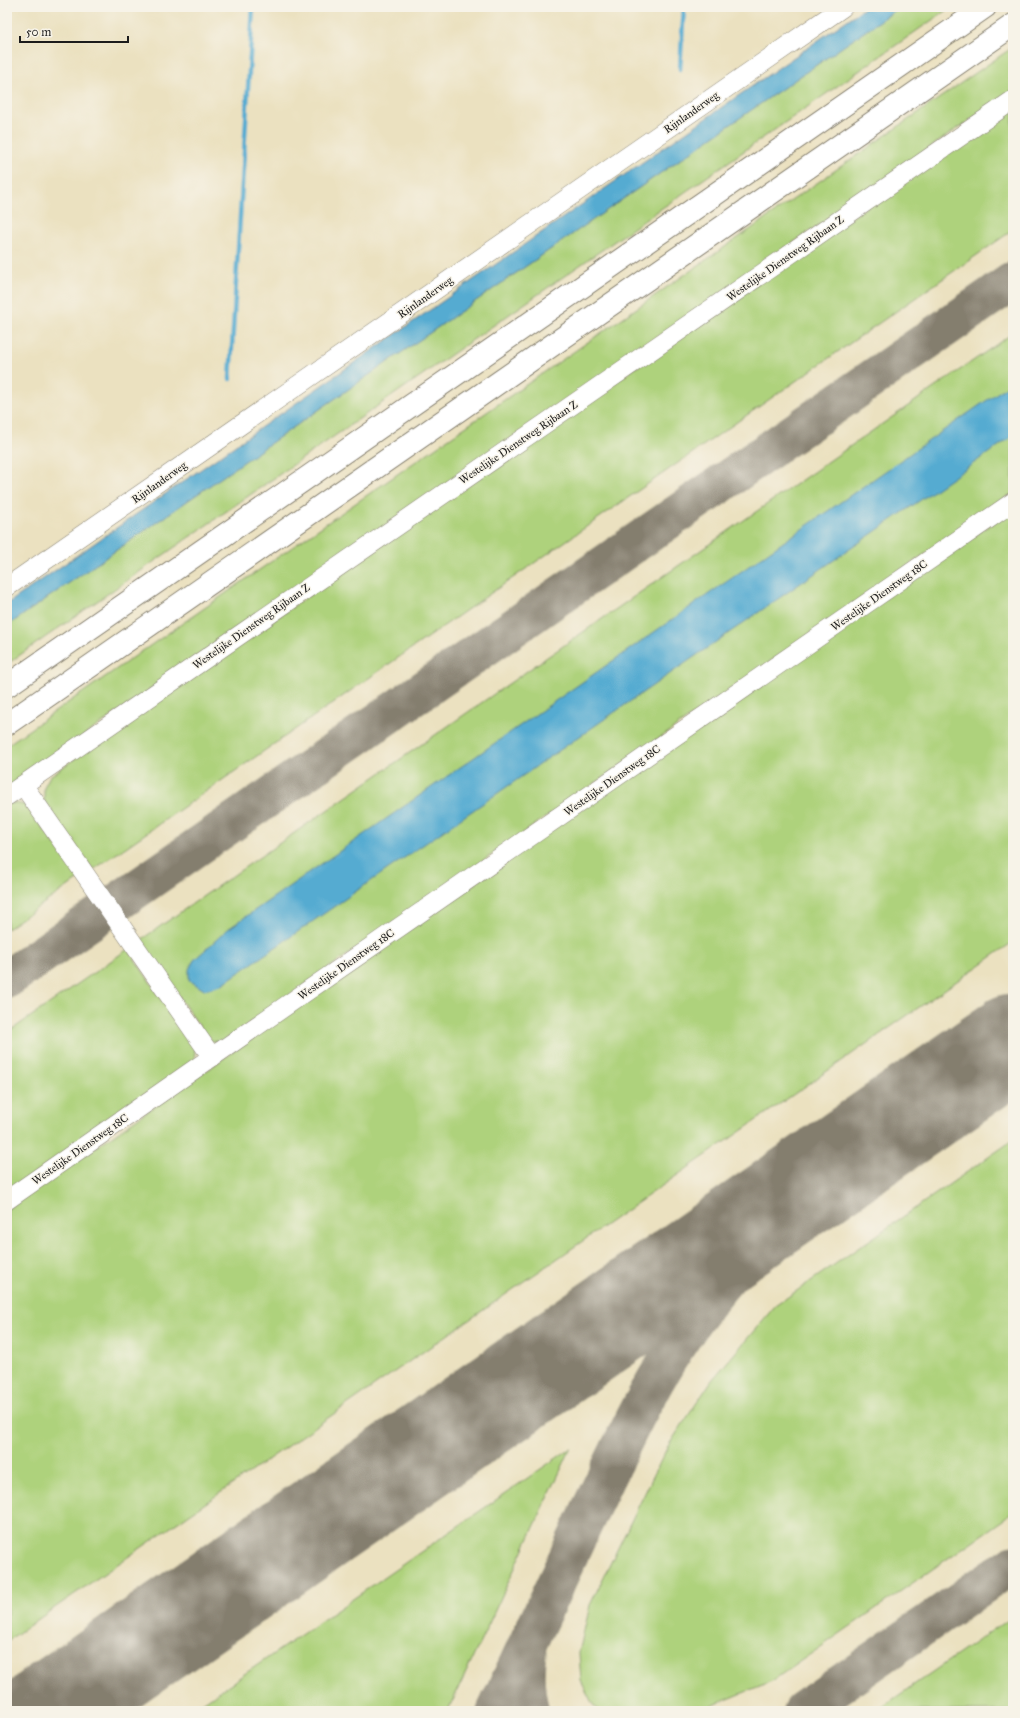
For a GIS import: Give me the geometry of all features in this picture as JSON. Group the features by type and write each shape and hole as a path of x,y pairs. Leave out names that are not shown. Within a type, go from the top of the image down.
{"highway":[{"path":"7,686 986,7"},
{"path":"7,724 1013,25"}],"street":[{"name":"Rijnlanderweg","path":"7,587 843,7"},
{"name":"Westelijke Dienstweg Rijbaan Z","path":"7,796 1013,100"},
{"name":"Westelijke Dienstweg 18C","path":"7,1200 1013,502"},
{"path":"23,785 212,1057"}],"green space":[{"path":"900,7 951,7 7,664 7,626"},
{"path":"1013,47 1013,90 7,789 7,745"},
{"path":"1013,105 1013,230 93,870 44,801 44,787 50,776"},
{"path":"1013,333 1013,493 222,1042 210,1041 139,941"},
{"path":"1013,509 1013,942 7,1641 7,1209"},
{"path":"13,803 26,805 80,878 7,929 7,804"},
{"path":"128,949 195,1049 194,1062 7,1194 7,1033"},
{"path":"1013,1140 1013,1513 772,1681 699,1711 600,1711 593,1705 581,1681 579,1653 590,1605 668,1446 712,1380 775,1306"},
{"path":"571,1448 448,1711 191,1711"},
{"path":"1013,1616 1013,1711 876,1711"}],"water":[{"path":"866,7 900,7 7,626 7,604"},
{"path":"1013,382 1013,436 221,985 204,990 189,980 189,969 194,960 228,929"}],"waterway":[{"path":"230,379 253,7"},
{"path":"680,69 684,7"}],"taxiway":[{"path":"7,979 1013,281"},
{"path":"496,1711 625,1438 649,1391 676,1346 708,1300 747,1255 788,1213 852,1153"},
{"path":"802,1711 1013,1564"},
{"path":"527,1653 526,1682 530,1711"}],"runway":[{"path":"49,1711 1013,1042"}]}
